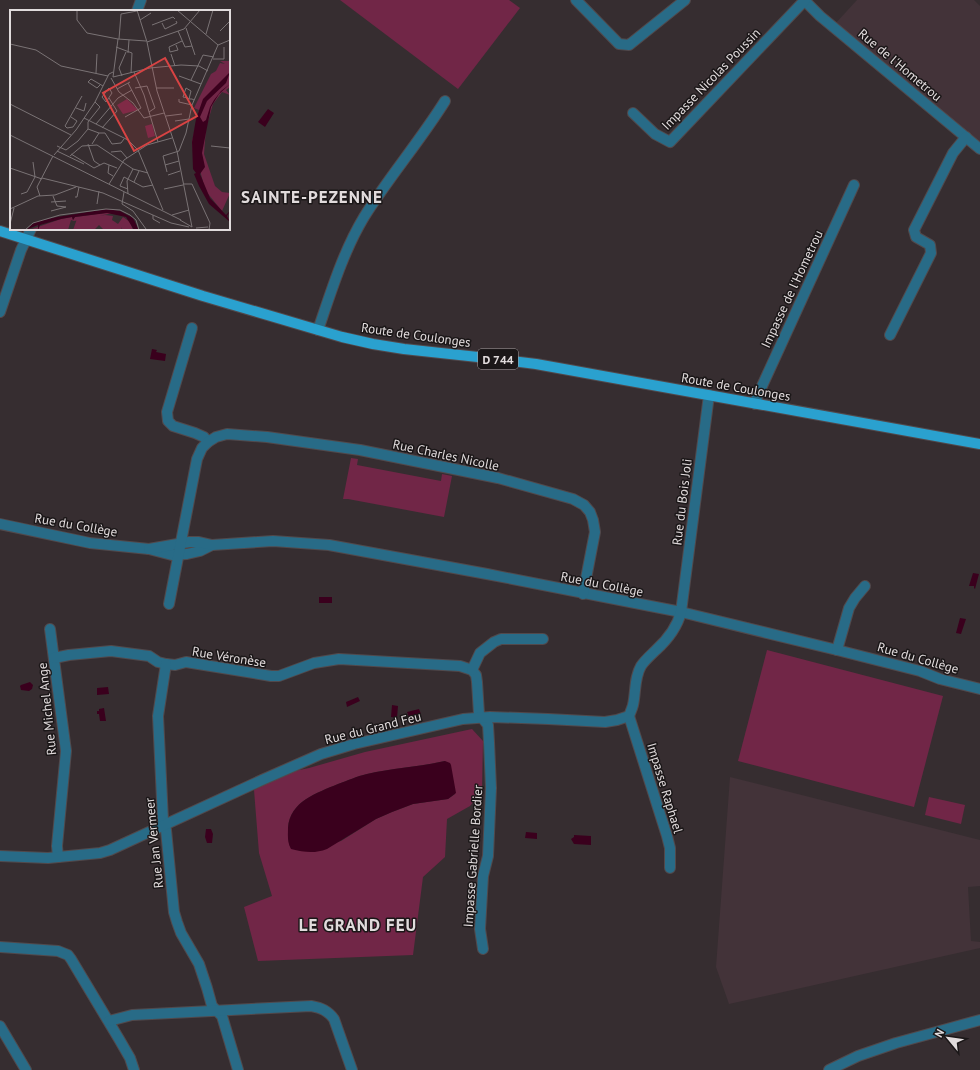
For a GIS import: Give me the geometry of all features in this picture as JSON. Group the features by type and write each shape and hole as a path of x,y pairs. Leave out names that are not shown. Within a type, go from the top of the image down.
{"main road":[{"name":"Route de Coulonges","path":"0,231 203,296 318,330 373,344 536,364 980,444"}],"street":[{"path":"136,10 141,0"},
{"path":"576,0 619,44 629,45 684,0"},
{"name":"Impasse Nicolas Poussin","path":"633,113 655,134 670,142 804,0"},
{"name":"Rue de l'Hometrou","path":"804,0 820,16 980,149"},
{"path":"318,330 333,285 346,253 364,218 386,182 445,101"},
{"path":"890,335 931,253 930,245 916,237 914,230 953,153 966,137"},
{"name":"Impasse de l'Hometrou","path":"755,404 854,185"},
{"path":"0,312 13,272 30,230"},
{"path":"169,604 197,459 202,448 208,442 204,437 195,433 172,426 168,421 167,412 192,328"},
{"name":"Rue du Bois Joli","path":"681,612 708,395"},
{"name":"Rue Charles Nicolle","path":"208,442 216,437 227,434 267,437 360,450 498,478 573,499 584,505 590,512 595,532 583,594"},
{"name":"Rue du Collège","path":"0,524 90,543 149,549 166,554 178,555 200,551 212,545"},
{"name":"Rue du Collège","path":"149,549 180,543 199,542 212,545 273,541 329,545 681,612 838,650 920,671 940,679 980,688"},
{"path":"838,650 849,608 865,586"},
{"path":"629,716 633,705 634,689 640,668 643,662 663,644 672,632 678,622 681,612"},
{"name":"Rue Michel Ange","path":"50,629 66,751 57,846 58,857"},
{"path":"482,718 479,714 476,675 472,670 480,653 494,642 501,639 543,639"},
{"name":"Rue Véronèse","path":"54,658 119,651 149,656 158,662 166,664 175,665 186,662 271,676 279,676 314,663 339,659 460,666 472,670"},
{"name":"Rue Jan Vermeer","path":"166,664 158,716 163,820 166,830 174,912 181,933 199,964 212,1006 222,1016 238,1070"},
{"name":"Rue du Grand Feu","path":"0,856 48,858 100,853 110,850 321,754 354,744 463,720 482,718 543,718 605,722 629,716"},
{"name":"Impasse Raphael","path":"629,716 667,836 670,848 670,868"},
{"name":"Impasse Gabrielle Bordier","path":"482,718 488,725 491,788 488,856 483,876 480,930 483,949"},
{"path":"0,947 58,950 68,954 109,1021 126,1051 134,1070"},
{"path":"109,1021 132,1015 311,1006 319,1007 325,1010 334,1019 352,1070"},
{"path":"829,1070 858,1056 896,1043 980,1020"},
{"path":"0,1026 26,1070"}],"shaded area":[{"path":"340,0 509,0 520,8 458,89"},
{"path":"857,0 974,0 980,6 980,148 835,24"},
{"path":"268,109 274,113 265,127 258,122"},
{"path":"152,349 157,350 156,352 166,354 165,361 150,359"},
{"path":"351,458 358,459 357,465 441,481 442,474 452,476 444,517 343,499"},
{"path":"973,573 979,574 975,589 974,586 969,586"},
{"path":"319,597 332,597 332,603 319,603"},
{"path":"960,618 966,619 961,634 956,633"},
{"path":"767,650 943,696 914,807 738,761"},
{"path":"30,682 33,685 32,689 29,691 21,690 21,685"},
{"path":"108,687 109,694 97,695 97,688"},
{"path":"358,697 360,701 347,707 346,702"},
{"path":"392,705 398,706 397,718 391,717"},
{"path":"104,708 106,721 100,721 97,711"},
{"path":"419,709 421,714 409,717 407,712"},
{"path":"472,729 483,741 482,791 470,806 447,819 445,857 423,877 413,955 258,961 244,907 272,896 259,853 254,790 290,772 365,752","holes":["445,761 455,794 448,799 413,804 392,812 376,819 341,841 301,851 291,848 289,843 288,828 290,819 299,805 313,795 360,776"]},
{"path":"445,761 451,765 456,793 448,799 413,804 392,812 376,819 322,851 309,852 291,849 288,836 290,819 299,805 313,795 363,775"},
{"path":"730,777 980,840 980,886 968,887 971,941 980,942 980,948 729,1004 716,967"},
{"path":"929,797 965,805 961,824 925,815"},
{"path":"206,829 211,829 213,834 212,843 207,843 205,837"},
{"path":"526,832 537,833 537,839 525,838"},
{"path":"574,835 591,836 591,845 574,844 571,839"}],"district":[{"name":"SAINTE-PEZENNE","path":"312,197"},
{"name":"LE GRAND FEU","path":"358,925"}]}
